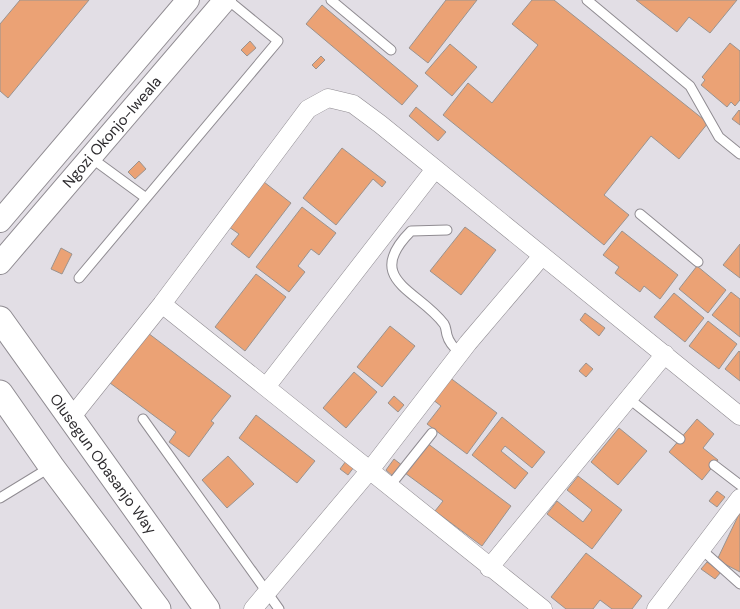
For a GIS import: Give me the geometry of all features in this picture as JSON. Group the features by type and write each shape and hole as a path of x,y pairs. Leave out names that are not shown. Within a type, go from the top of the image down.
{"main road":[{"name":"Olusegun Obasanjo Way","path":"0,319 206,609"},
{"path":"0,393 158,609"}],"street":[{"name":"Ngozi Okonjo-Iweala","path":"0,221 188,0"},
{"name":"Ngozi Okonjo-Iweala","path":"0,263 226,0"},
{"path":"70,419 162,304 308,109 328,98 353,104 740,416"},
{"path":"266,387 435,169"},
{"path":"253,609 370,470 460,353 542,256"},
{"path":"162,304 542,609"},
{"path":"489,568 664,354"},
{"path":"656,609 740,498"}],"lane":[{"path":"79,278 278,41 226,0"},
{"path":"331,0 391,50"},
{"path":"587,0 690,86 718,137 740,154"},
{"path":"90,157 146,198"},
{"path":"640,214 698,262"},
{"path":"447,230 411,231 392,255 391,267 400,283 445,325 452,347 460,353"},
{"path":"628,398 680,439"},
{"path":"143,419 279,609"},
{"path":"389,487 432,433"},
{"path":"714,465 740,486"},
{"path":"0,498 52,466"},
{"path":"702,550 740,584"}],"building":[{"path":"20,0 89,0 8,98 0,91 0,24"},
{"path":"446,0 477,0 428,63 409,48"},
{"path":"532,0 554,0 708,123 679,159 651,136 604,195 629,215 604,245 443,115 468,83 492,103 538,45 512,24"},
{"path":"636,0 737,0 710,33 689,17 677,32"},
{"path":"322,5 418,86 402,105 306,24"},
{"path":"250,41 256,48 247,56 241,50"},
{"path":"730,43 740,51 740,100 735,106 731,102 727,107 701,85 705,80 702,77"},
{"path":"450,44 477,67 452,96 425,73"},
{"path":"321,56 325,60 316,69 312,65"},
{"path":"416,107 446,132 438,141 409,116"},
{"path":"740,111 740,125 732,119"},
{"path":"342,148 386,182 382,187 373,179 336,225 303,198"},
{"path":"139,161 146,169 135,179 128,172"},
{"path":"264,182 291,203 249,258 231,244 239,234 229,227"},
{"path":"302,207 336,233 319,255 311,249 298,266 305,272 289,292 256,267"},
{"path":"465,227 496,250 461,295 430,271"},
{"path":"622,231 678,275 660,299 644,286 640,292 615,273 619,267 603,255"},
{"path":"740,244 740,278 723,265"},
{"path":"61,248 72,254 62,274 51,269"},
{"path":"697,266 726,290 708,313 679,289"},
{"path":"256,274 286,297 245,351 215,327"},
{"path":"731,292 740,299 740,337 712,315"},
{"path":"674,293 704,318 685,342 654,317"},
{"path":"585,313 605,328 599,336 580,320"},
{"path":"708,321 737,344 719,369 689,346"},
{"path":"390,326 415,346 382,387 357,367"},
{"path":"144,330 231,396 211,421 214,423 189,457 169,442 176,432 106,380"},
{"path":"740,352 740,381 725,369"},
{"path":"586,363 593,369 586,377 579,371"},
{"path":"354,372 377,392 346,428 323,408"},
{"path":"445,374 497,413 467,454 427,424 441,406 428,396"},
{"path":"394,396 404,405 398,412 388,403"},
{"path":"256,415 315,461 297,483 239,438"},
{"path":"502,417 545,452 532,468 505,446 501,451 528,473 515,489 472,455"},
{"path":"697,419 714,434 703,448 718,460 702,480 669,452"},
{"path":"619,428 647,451 618,485 591,462"},
{"path":"427,443 511,506 482,546 435,511 443,501 405,473"},
{"path":"228,456 254,484 227,508 202,480"},
{"path":"394,459 403,466 394,477 386,470"},
{"path":"346,461 354,467 348,475 340,469"},
{"path":"578,476 622,510 592,549 547,514 557,501 583,522 592,510 567,490"},
{"path":"717,491 725,497 717,507 709,501"},
{"path":"740,512 740,572 717,560"},
{"path":"586,553 642,596 632,609 612,609 600,600 593,609 566,609 551,597"},
{"path":"707,562 721,572 715,579 701,569"}]}
